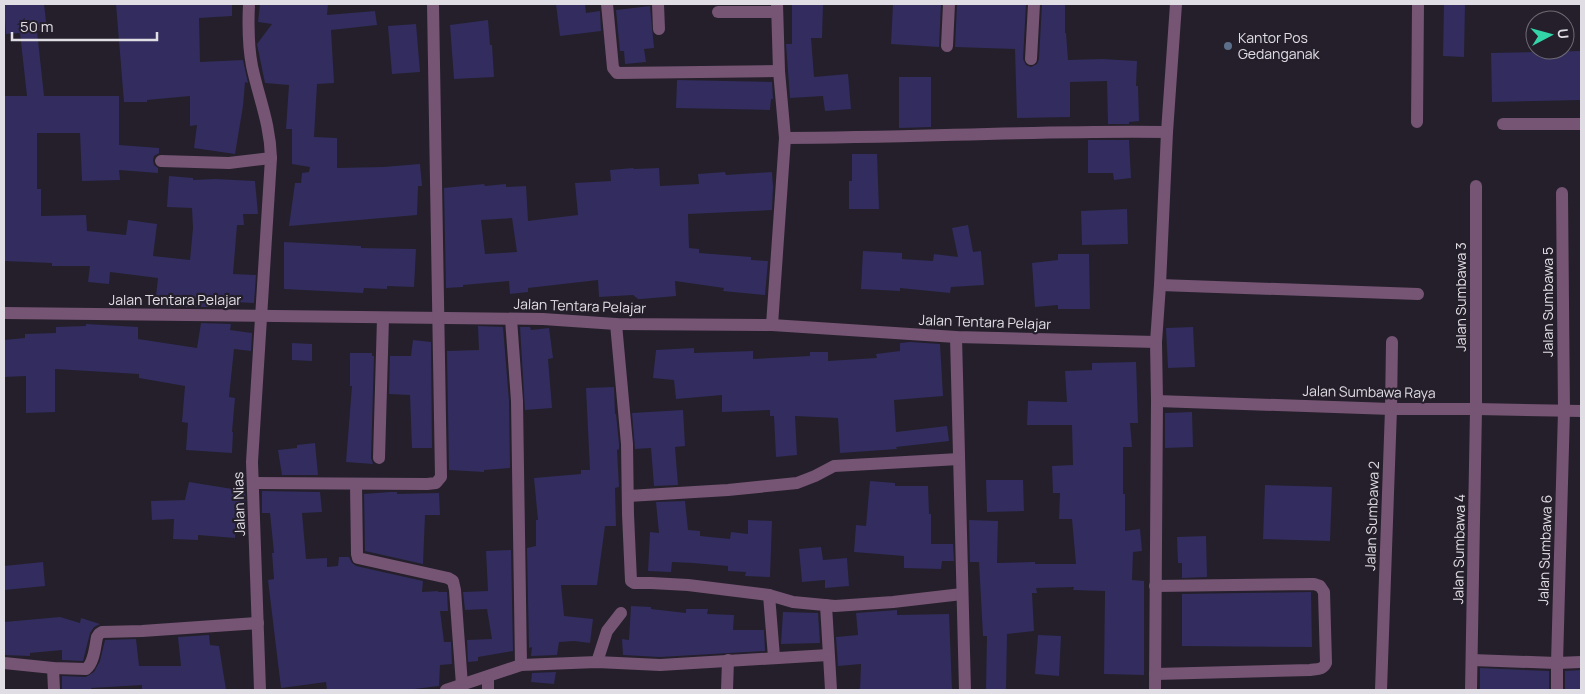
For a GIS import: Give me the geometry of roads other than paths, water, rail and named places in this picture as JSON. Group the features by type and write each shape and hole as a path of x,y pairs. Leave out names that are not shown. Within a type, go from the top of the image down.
{"street":[{"name":"Jalan Nias","path":"249,4 249,50 252,68 266,116 271,158 252,462 260,690"},
{"path":"253,483 427,484 436,483 440,480 439,318 432,4"},
{"path":"607,4 613,68 617,72 779,71"},
{"path":"658,4 659,28"},
{"path":"947,46 949,4"},
{"path":"1032,59 1034,4"},
{"path":"1155,690 1156,342 1176,4"},
{"path":"1416,122 1418,4"},
{"path":"718,12 777,8 779,71 785,138 772,325"},
{"path":"1503,124 1581,124"},
{"path":"785,138 1049,132 1167,132"},
{"path":"162,161 229,162 271,158"},
{"name":"Jalan Sumbawa 3","path":"1476,186 1476,408"},
{"name":"Jalan Sumbawa 5","path":"1562,193 1564,411"},
{"path":"1160,285 1418,294"},
{"name":"Jalan Tentara Pelajar","path":"4,313 511,319 616,324 772,325 956,337 1156,342"},
{"path":"379,458 383,318"},
{"path":"511,319 516,401 522,665"},
{"path":"616,324 627,444 631,581 634,583 688,585 769,596 793,602 835,606 962,594"},
{"path":"956,337 965,690"},
{"name":"Jalan Sumbawa 2","path":"1381,690 1392,342"},
{"name":"Jalan Sumbawa Raya","path":"1157,401 1391,409 1476,408 1581,411"},
{"name":"Jalan Sumbawa 4","path":"1471,690 1476,408"},
{"name":"Jalan Sumbawa 6","path":"1558,690 1557,663 1564,411"},
{"path":"628,496 728,490 797,483 834,466 959,459"},
{"path":"356,485 358,558 448,578 453,581 462,685"},
{"path":"1155,586 1314,584 1320,586 1324,592 1326,663 1323,668 1310,670 1155,674"},
{"path":"769,596 774,657"},
{"path":"826,605 831,690"},
{"path":"597,662 607,631 621,613"},
{"path":"4,662 53,668 89,668 99,634 102,632 258,623"},
{"path":"446,690 462,685 488,684 522,665 597,662 660,665 828,655"},
{"path":"727,690 728,660"},
{"path":"1472,660 1581,662"},
{"path":"53,668 54,690"}],"place":[{"name":"Kantor Pos Gedanganak","path":"1228,46"}]}
